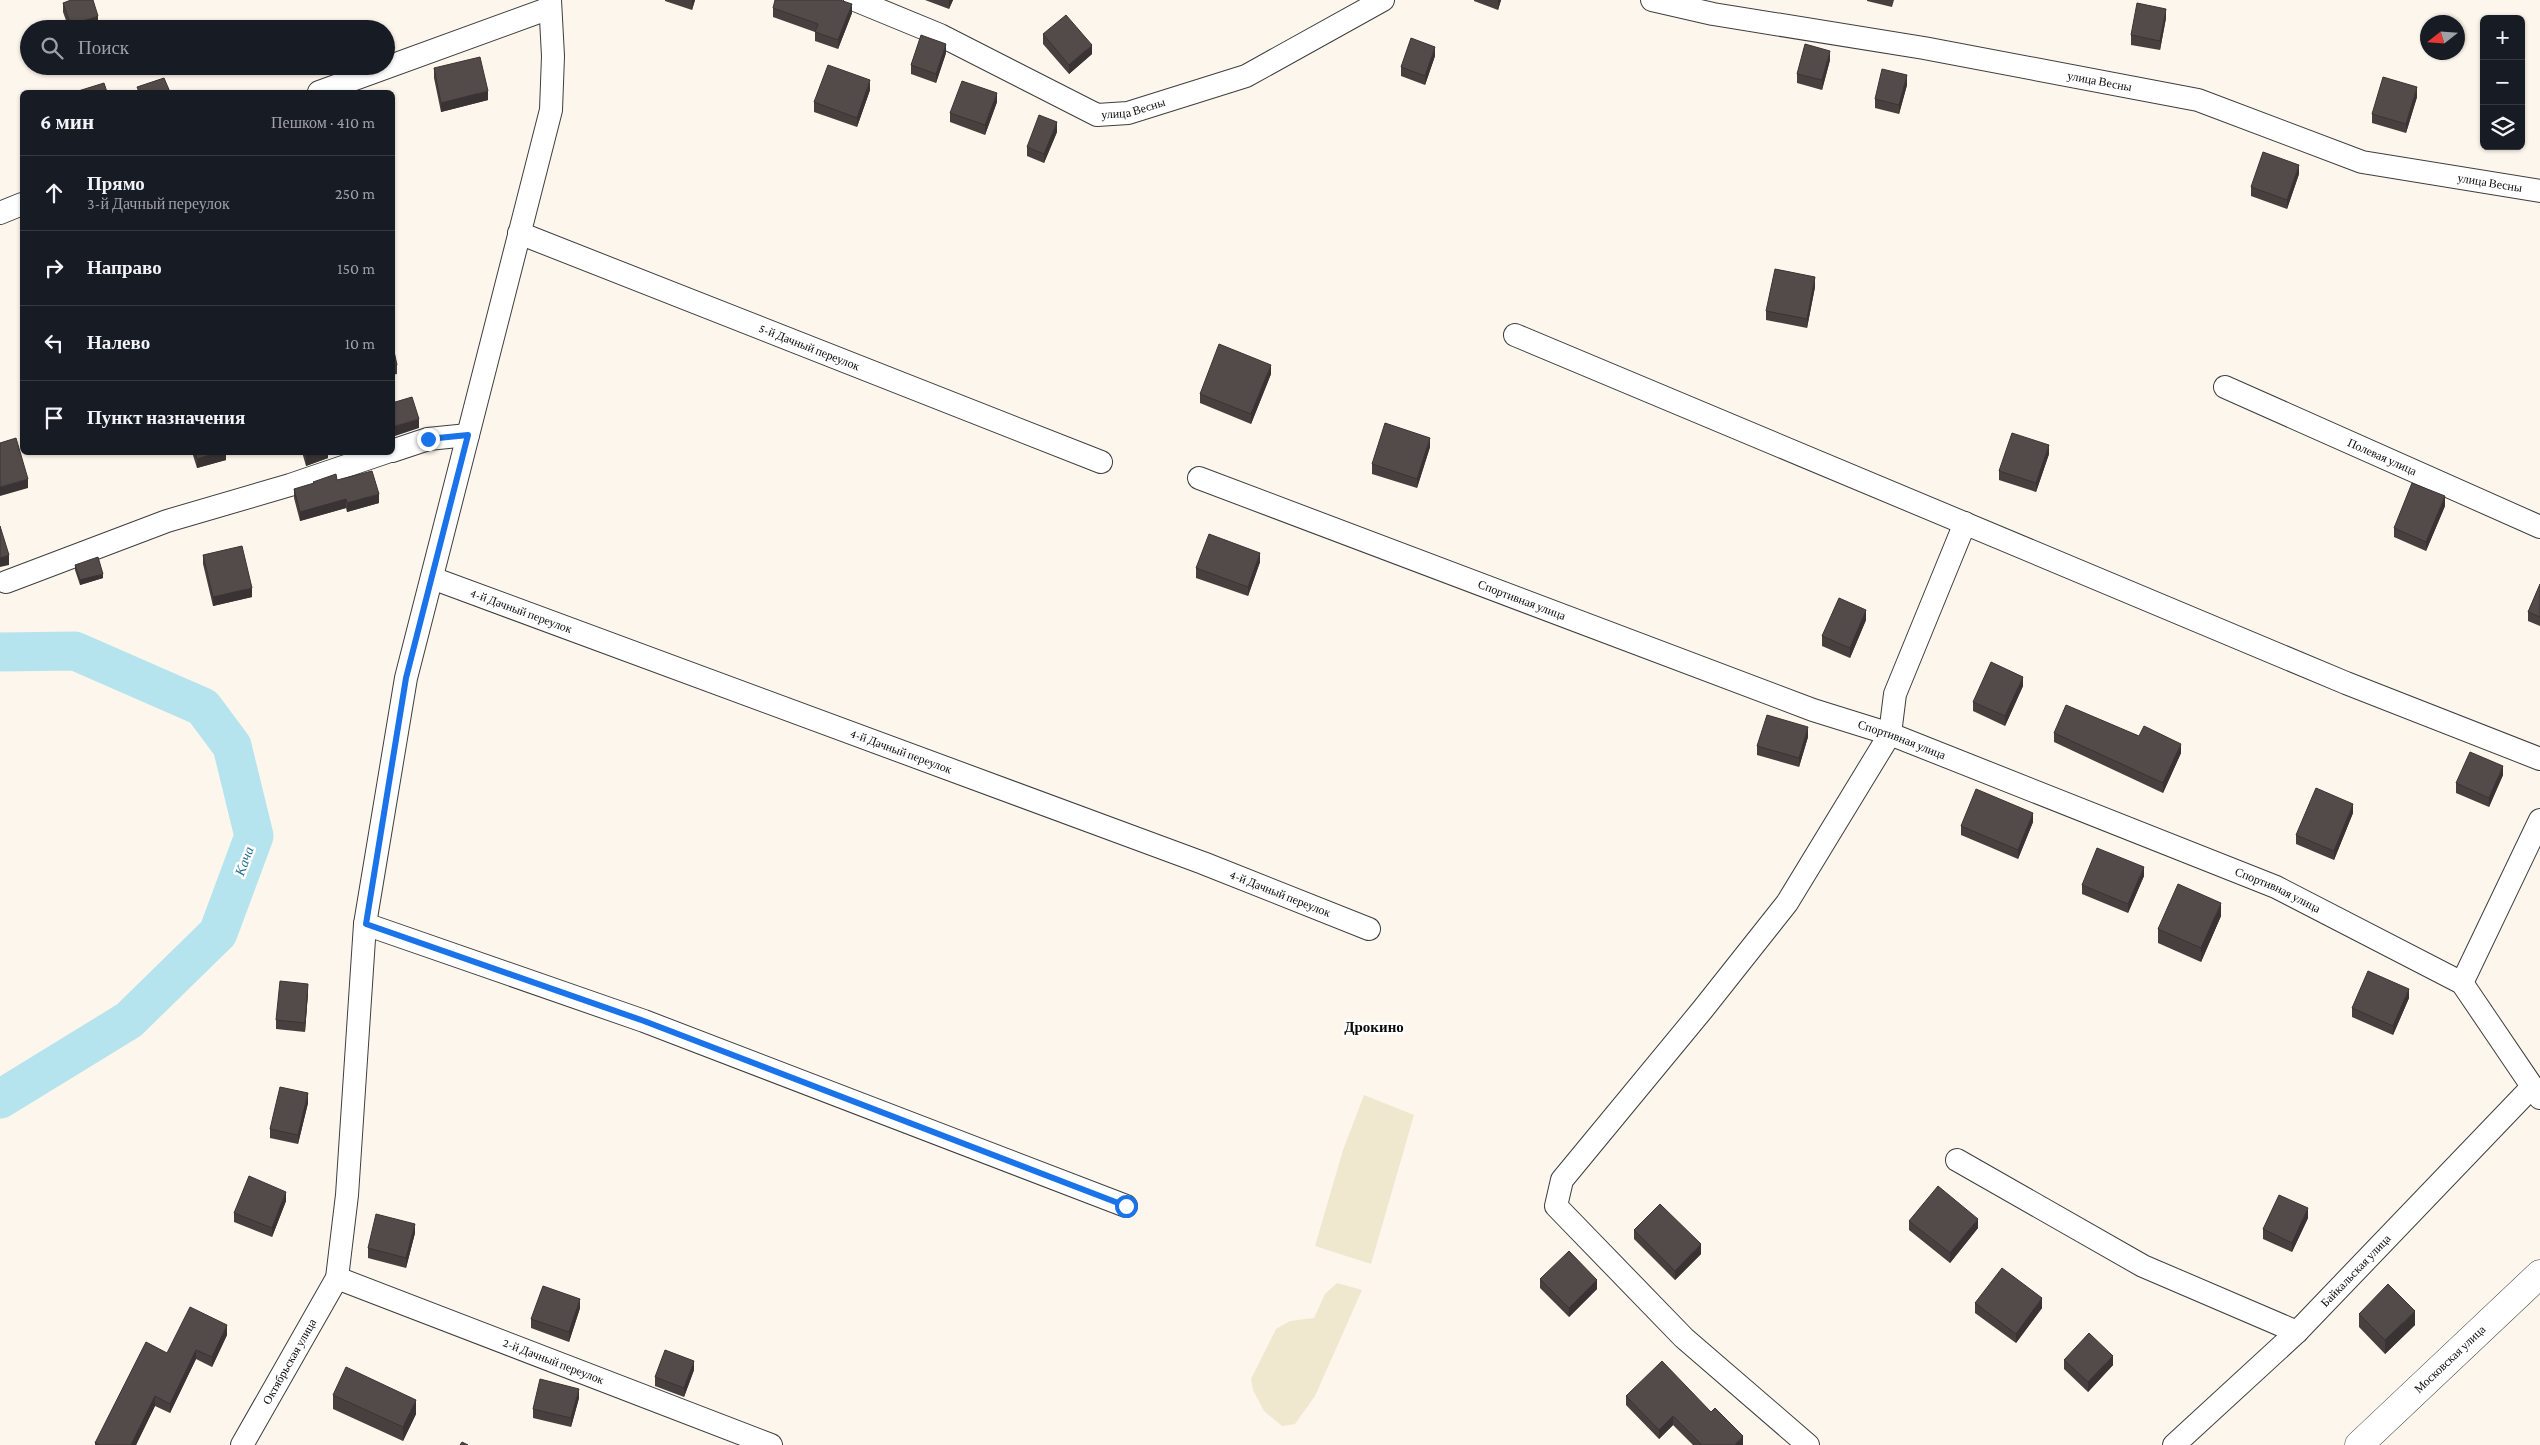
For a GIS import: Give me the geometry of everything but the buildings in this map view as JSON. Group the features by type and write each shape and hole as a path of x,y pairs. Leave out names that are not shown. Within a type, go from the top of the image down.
{"street":[{"name":"улица Весны","path":"855,0 940,35 1097,115 1128,113 1246,76 1383,0"},
{"name":"улица Весны","path":"1652,0 1714,14 1924,48 2198,100 2362,162 2540,191"},
{"path":"337,1278 347,1195 366,924 406,678 551,110 553,56 550,4 395,63"},
{"path":"324,90 364,75"},
{"path":"0,213 20,205"},
{"name":"5-й Дачный переулок","path":"519,233 1101,462"},
{"path":"1515,335 2346,683 2540,759"},
{"name":"Полевая улица","path":"2225,387 2540,527"},
{"path":"395,450 428,439 468,435"},
{"path":"6,582 168,521 290,485 378,455"},
{"name":"Спортивная улица","path":"1198,478 1813,710 1890,734 2276,887 2462,983 2536,1093"},
{"path":"1808,1445 1684,1338 1556,1206 1562,1180 1703,1009 1787,903 1890,734 1894,694 1964,523"},
{"name":"4-й Дачный переулок","path":"432,578 1194,860 1369,929"},
{"path":"2462,983 2540,820"},
{"path":"366,924 644,1021 1126,1206"},
{"name":"Байкальская улица","path":"2174,1445 2297,1332 2536,1093"},
{"path":"1957,1160 2143,1266 2297,1332"},
{"name":"Московская улица","path":"2360,1445 2540,1274"},
{"name":"Октябрьская улица","path":"242,1445 337,1278"},
{"name":"2-й Дачный переулок","path":"337,1278 770,1445"}],"shaded area":[{"path":"1364,1095 1414,1115 1371,1264 1315,1246 1343,1150"},
{"path":"1337,1283 1362,1290 1315,1396 1295,1424 1282,1426 1264,1411 1253,1390 1251,1379 1276,1329 1290,1321 1314,1318 1325,1294"}],"waterway":[{"name":"Кача","path":"0,652 75,651 203,707 232,746 254,836 218,933 129,1020 0,1099"}],"district":[{"name":"Дрокино","path":"1374,1027"}],"route":[{"path":"428,439 468,435 406,678 366,924 644,1021 1126,1206"}]}
